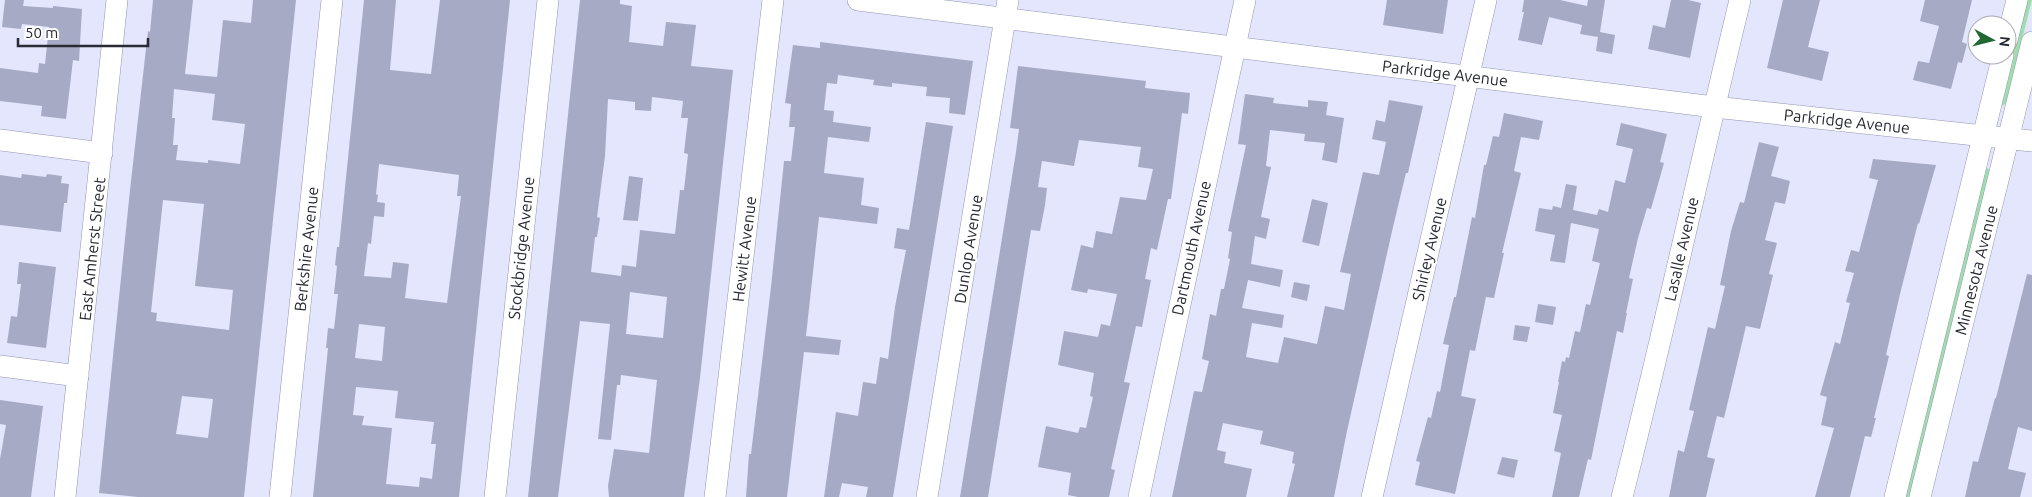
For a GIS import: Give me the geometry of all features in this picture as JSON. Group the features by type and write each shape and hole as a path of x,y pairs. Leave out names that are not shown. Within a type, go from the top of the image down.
{"street":[{"name":"East Amherst Street","path":"65,497 117,0"},
{"name":"Berkshire Avenue","path":"280,497 332,0"},
{"name":"Stockbridge Avenue","path":"495,497 548,0"},
{"name":"Hewitt Avenue","path":"715,497 773,0"},
{"name":"Parkridge Avenue","path":"858,0 1007,9 1235,46 1714,106 2032,141"},
{"name":"Dartmouth Avenue","path":"1139,497 1245,0"},
{"name":"Shirley Avenue","path":"1372,497 1486,0"},
{"name":"Lasalle Avenue","path":"1622,497 1740,0"},
{"path":"2013,15 2017,0"},
{"name":"Dunlop Avenue","path":"927,497 1007,9"},
{"name":"Minnesota Avenue","path":"1920,497 2032,42"},
{"name":"Minnesota Avenue","path":"1895,497 2000,65"},
{"path":"0,140 102,153"},
{"path":"0,366 78,376"}],"green space":[{"path":"2024,0 2032,0 2017,59 2017,29"},
{"path":"2009,65 2016,65 2006,103 2002,106 2000,101"},
{"path":"1985,169 1990,170 1911,497 1904,497"}],"building":[{"path":"5,0 24,0 23,6 53,8 53,6 82,9 79,61 73,60 66,119 41,116 42,106 0,101 0,68 38,73 39,63 45,64 49,27 22,24 21,29 2,27"},
{"path":"153,0 193,0 185,74 217,77 223,20 251,23 253,0 296,0 244,497 138,497 99,493 130,190 148,31 150,32","holes":["174,89 215,94 212,120 245,124 240,164 208,160 208,163 176,160 178,145 173,145 175,118 172,118","163,200 204,204 195,286 233,290 229,330 156,321 157,313 151,312","182,396 213,399 208,438 176,434"]},
{"path":"364,0 396,0 390,70 431,74 440,0 510,0 459,497 313,497 328,348 326,348 328,328 334,329 338,294 334,294 337,266 335,265 337,247 339,247","holes":["379,164 459,175 457,196 461,196 447,303 405,298 409,264 393,262 391,278 364,276 368,243 371,244 374,216 384,217 385,203 377,202 378,195 376,194","359,324 385,327 382,361 355,358","356,387 398,391 395,418 434,422 431,444 436,444 432,479 420,477 419,487 386,484 392,428 362,425 364,416 353,415"]},
{"path":"580,0 620,0 620,4 632,6 629,42 663,46 666,22 696,25 691,66 733,70 700,378 684,497 609,497 608,486 614,449 649,453 657,380 621,375 620,385 617,385 611,440 598,439 610,324 580,321 558,497 528,497","holes":["652,97 683,101 681,118 688,118 684,153 688,154 684,190 680,190 675,234 640,230 636,267 622,265 621,276 591,272 595,237 597,237 600,218 597,217 605,156 608,99 635,102 635,110 651,111","630,292 667,297 663,338 626,334"]},
{"path":"1387,0 1448,0 1443,34 1383,25"},
{"path":"1524,0 1560,0 1587,6 1588,0 1605,0 1600,32 1615,35 1612,54 1596,51 1598,37 1580,34 1582,25 1549,17 1542,45 1518,40 1524,12 1522,12"},
{"path":"1671,0 1688,0 1701,3 1690,58 1648,49 1653,25 1665,28"},
{"path":"1783,0 1820,0 1808,47 1829,52 1822,81 1767,68"},
{"path":"1925,0 1972,0 1962,42 1967,44 1962,63 1958,62 1951,89 1913,80 1918,61 1929,63 1939,26 1920,21"},
{"path":"820,42 973,61 965,115 949,113 950,98 926,96 927,87 892,83 892,87 873,85 874,80 838,75 837,84 827,83 824,110 834,111 833,122 871,127 869,142 828,137 824,173 864,178 861,205 879,208 877,224 819,217 806,336 841,340 839,355 804,352 787,497 746,497 749,454 751,454 771,287 784,161 791,161 795,127 789,127 791,104 785,103 793,45 820,48"},
{"path":"1018,66 1146,81 1145,88 1190,93 1188,114 1182,113 1171,199 1168,199 1157,250 1151,248 1145,279 1151,280 1142,327 1136,326 1124,382 1130,383 1111,469 1115,470 1109,497 1078,497 1068,495 1071,473 1038,467 1046,426 1078,433 1080,427 1086,428 1093,397 1090,396 1094,373 1058,365 1064,331 1098,337 1101,324 1110,326 1117,294 1088,289 1087,293 1071,290 1081,245 1093,248 1096,231 1112,234 1120,197 1146,200 1153,169 1138,167 1141,147 1079,140 1074,166 1042,161 1038,187 1047,188 1045,205 1040,231 1031,230 988,497 960,497 1016,152 1019,129 1010,128"},
{"path":"1245,94 1274,98 1273,103 1308,107 1308,100 1328,102 1326,115 1344,118 1337,163 1322,160 1325,143 1304,141 1305,134 1270,130 1266,166 1271,167 1261,217 1270,219 1266,239 1255,236 1251,264 1283,270 1280,287 1248,280 1242,308 1284,315 1282,328 1252,323 1246,357 1278,363 1284,337 1317,344 1325,306 1344,310 1351,274 1340,272 1363,172 1379,175 1386,142 1372,139 1376,120 1385,122 1389,100 1423,106 1408,173 1406,173 1393,227 1334,497 1287,497 1295,464 1292,463 1294,452 1260,444 1263,431 1223,423 1217,450 1226,452 1224,463 1252,469 1246,497 1172,497 1194,391 1202,392 1209,361 1202,359 1210,314 1216,316 1221,289 1224,289 1230,259 1228,258 1232,232 1228,231 1246,145 1238,144"},
{"path":"1504,113 1543,121 1539,140 1521,137 1514,171 1521,173 1502,253 1504,253 1494,298 1486,297 1475,351 1470,350 1461,396 1476,399 1455,494 1415,485 1420,462 1416,461 1428,417 1431,418 1437,391 1440,392 1449,345 1443,344 1454,297 1456,297 1472,217 1475,218 1484,165 1486,165 1493,136 1499,137"},
{"path":"926,122 953,126 893,497 866,497 868,487 842,483 839,497 824,497 836,412 858,416 863,382 876,384 880,357 888,359 895,307 906,250 894,248 897,228 909,230"},
{"path":"1621,123 1667,134 1660,162 1664,163 1651,209 1647,208 1638,238 1629,278 1633,279 1623,333 1617,331 1591,460 1588,459 1579,497 1552,497 1561,453 1554,451 1562,415 1553,413 1558,382 1562,361 1565,362 1566,357 1569,358 1575,331 1580,332 1586,304 1590,305 1600,263 1592,261 1599,229 1571,223 1565,263 1550,261 1555,235 1535,231 1539,208 1552,210 1553,206 1561,208 1566,184 1577,186 1573,210 1597,215 1599,209 1608,212 1615,180 1625,183 1633,149 1616,145"},
{"path":"1759,142 1779,147 1771,176 1790,181 1785,204 1775,202 1765,240 1777,243 1769,274 1773,275 1760,329 1746,326 1724,418 1717,416 1707,457 1715,459 1706,497 1669,497 1678,450 1684,452 1694,411 1689,410 1708,327 1715,329 1725,286 1720,285 1731,231 1740,202 1744,203"},
{"path":"1873,159 1936,165 1918,223 1900,294 1886,355 1889,356 1874,418 1876,418 1871,437 1865,436 1850,497 1815,497 1834,428 1821,425 1827,397 1820,395 1835,342 1840,344 1850,303 1846,302 1854,273 1845,271 1851,250 1859,252 1878,180 1869,178"},
{"path":"22,174 46,177 47,174 62,176 61,183 69,184 67,203 64,203 61,232 0,225 0,175 21,178"},
{"path":"629,176 643,178 638,221 623,220"},
{"path":"1312,199 1328,203 1319,246 1302,242"},
{"path":"19,262 56,267 46,348 7,343 11,316 17,317 21,284 17,284"},
{"path":"2027,274 2032,275 2032,431 2018,427 2008,469 2026,473 2020,497 1965,497 1973,461 1978,462 1996,398"},
{"path":"1294,282 1310,285 1307,301 1291,297"},
{"path":"1538,304 1556,307 1553,325 1535,322"},
{"path":"1515,325 1530,327 1527,342 1513,340"},
{"path":"0,400 43,406 31,497 0,497 0,459 6,425 0,424"},
{"path":"1502,457 1518,460 1514,478 1497,474"}]}
